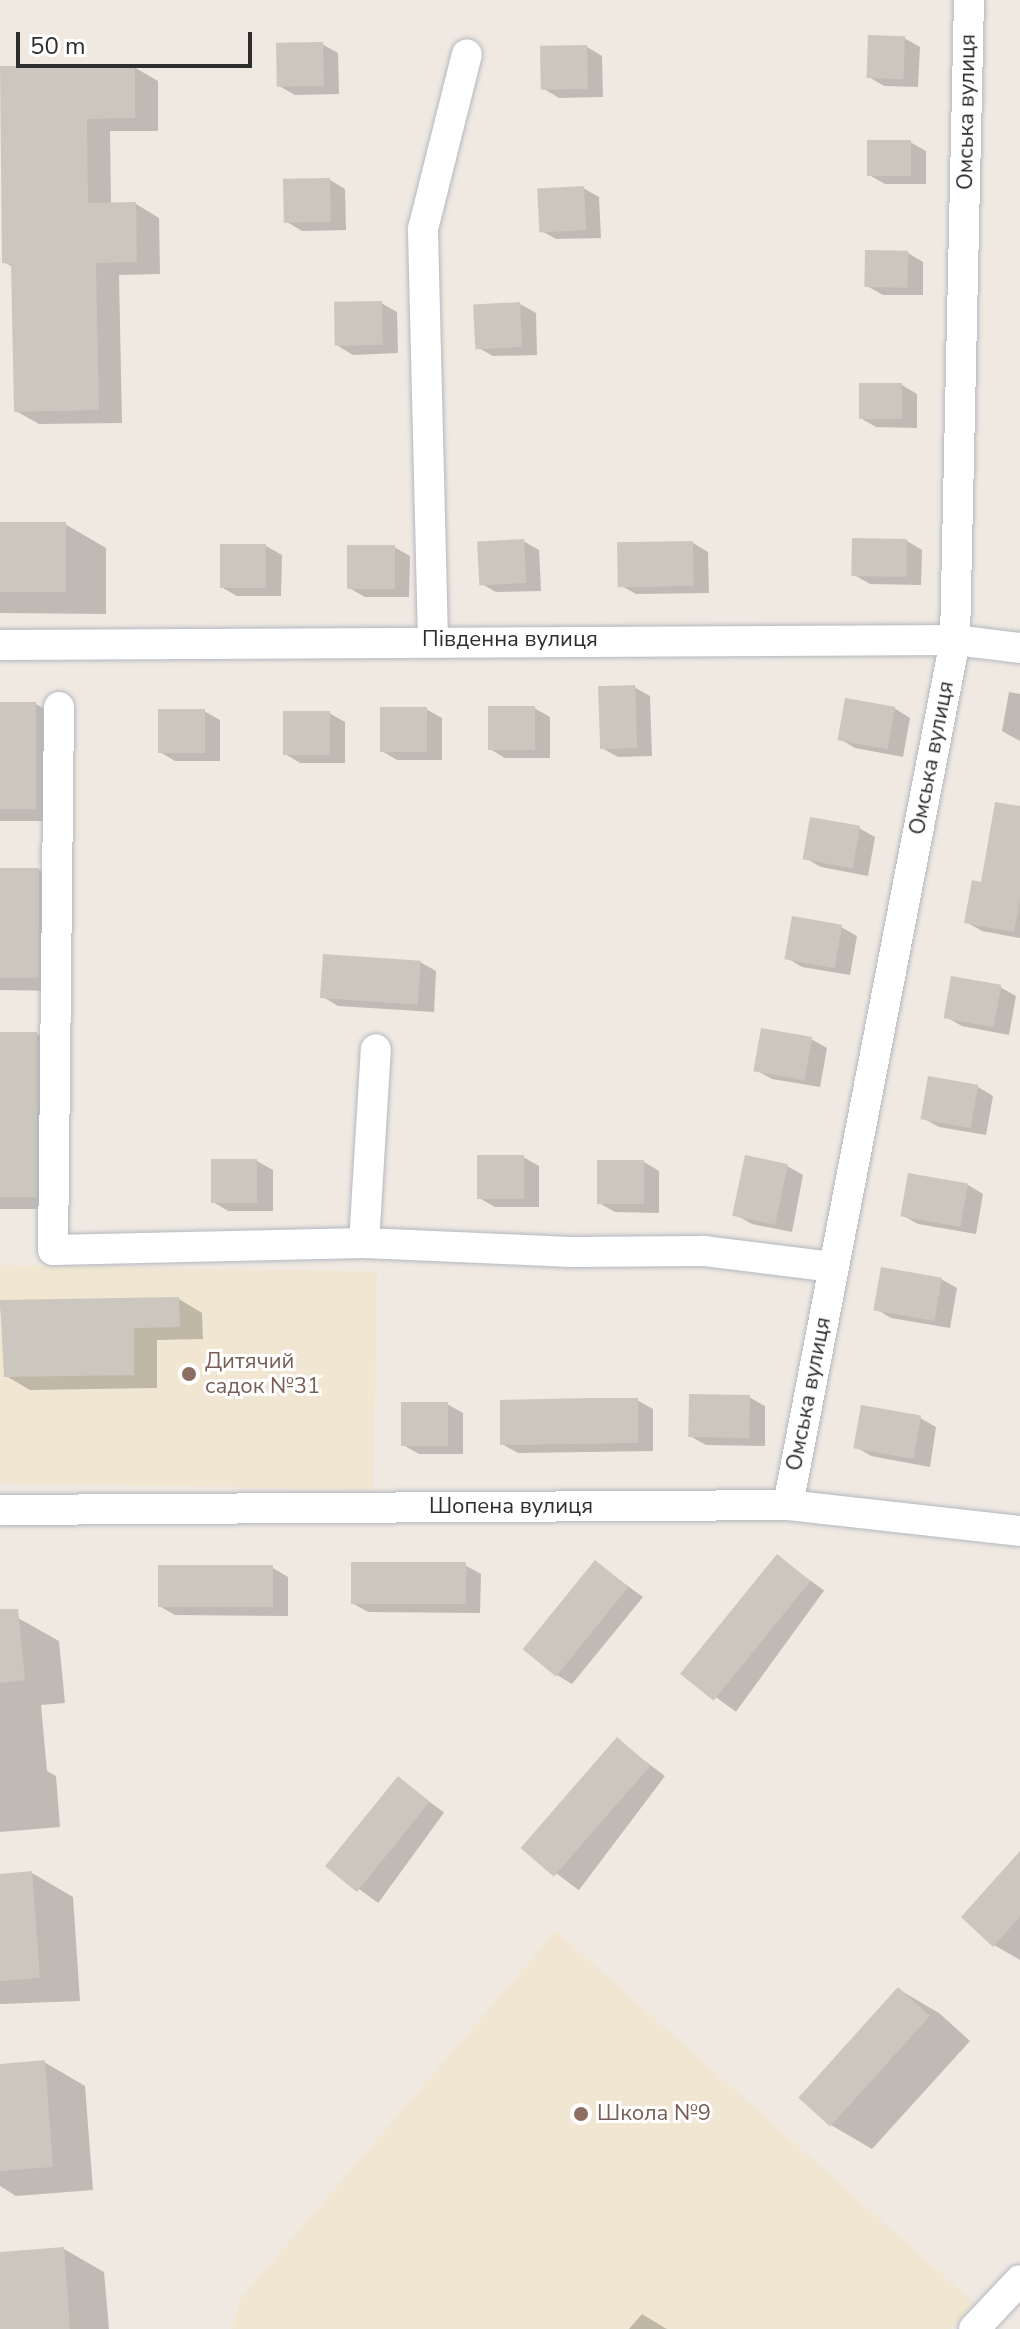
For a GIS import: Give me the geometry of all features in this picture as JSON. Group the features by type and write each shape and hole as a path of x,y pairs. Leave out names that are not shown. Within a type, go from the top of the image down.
{"street":[{"name":"Омська вулиця","path":"788,1505 955,640 969,0"},
{"path":"433,640 423,229 467,54"},
{"name":"Південна вулиця","path":"0,645 433,640 955,640 1020,648"},
{"path":"59,707 53,1250 364,1243 570,1252 704,1251 833,1267"},
{"path":"364,1243 376,1049"},
{"name":"Шопена вулиця","path":"0,1510 788,1505 1020,1531"},
{"path":"974,2329 1020,2280"}],"shaded area":[{"name":"Дитячий садок №31","path":"0,1265 377,1272 373,1490 0,1483"},
{"name":"Школа №9","path":"556,1931 974,2303 951,2329 232,2329 241,2298"}],"building":[{"path":"868,35 905,36 903,79 866,78"},
{"path":"323,42 324,86 277,87 276,43"},
{"path":"587,45 588,89 541,90 540,46"},
{"path":"135,65 135,118 87,119 88,203 136,202 137,262 96,263 99,410 14,412 11,264 2,263 0,66"},
{"path":"867,140 911,140 911,176 867,176"},
{"path":"330,178 331,222 284,223 283,179"},
{"path":"584,186 586,230 539,232 537,188"},
{"path":"865,250 908,251 907,288 864,287"},
{"path":"382,301 383,345 335,346 334,302"},
{"path":"520,302 522,347 475,349 473,304"},
{"path":"859,383 902,383 902,419 859,419"},
{"path":"0,522 66,522 66,592 0,592"},
{"path":"852,538 907,539 906,577 851,576"},
{"path":"524,539 526,583 479,585 477,541"},
{"path":"693,541 694,586 618,587 617,542"},
{"path":"220,544 266,544 266,588 220,588"},
{"path":"347,545 395,545 395,589 347,589"},
{"path":"635,685 637,748 600,749 598,686"},
{"path":"845,698 895,707 888,749 838,740"},
{"path":"0,702 36,702 36,809 0,809"},
{"path":"488,706 535,706 535,750 488,750"},
{"path":"380,707 427,707 427,752 380,752"},
{"path":"158,709 205,709 205,753 158,753"},
{"path":"283,711 330,711 330,755 283,755"},
{"path":"995,802 1020,806 1020,899 1014,932 964,923 972,880 981,882"},
{"path":"810,817 860,826 853,868 803,859"},
{"path":"0,868 39,868 39,978 0,978"},
{"path":"792,916 842,925 835,968 784,959"},
{"path":"323,954 421,961 418,1005 320,998"},
{"path":"951,976 1001,985 994,1027 944,1018"},
{"path":"761,1028 812,1037 805,1080 753,1071"},
{"path":"0,1032 37,1032 37,1197 0,1197"},
{"path":"928,1076 978,1085 971,1128 920,1119"},
{"path":"477,1155 524,1155 524,1199 477,1199"},
{"path":"745,1155 788,1164 775,1225 732,1216"},
{"path":"211,1159 257,1159 257,1203 211,1203"},
{"path":"597,1160 644,1160 644,1204 597,1204"},
{"path":"908,1173 968,1184 960,1227 900,1216"},
{"path":"881,1267 942,1278 934,1321 873,1310"},
{"path":"179,1297 180,1327 134,1328 134,1375 4,1377 0,1300"},
{"path":"689,1394 750,1395 749,1438 688,1437"},
{"path":"638,1398 638,1443 500,1445 500,1400"},
{"path":"401,1402 448,1402 448,1446 401,1446"},
{"path":"861,1405 921,1416 913,1459 853,1448"},
{"path":"777,1554 810,1581 714,1701 680,1674"},
{"path":"595,1560 628,1587 556,1676 523,1649"},
{"path":"351,1562 466,1562 466,1604 351,1604"},
{"path":"158,1565 273,1565 273,1607 158,1607"},
{"path":"0,1609 18,1609 25,1680 0,1683"},
{"path":"617,1737 650,1766 554,1877 521,1848"},
{"path":"398,1776 430,1802 357,1892 325,1866"},
{"path":"1020,1851 1020,1917 993,1947 961,1917"},
{"path":"32,1871 40,1978 0,1981 0,1874"},
{"path":"898,1987 930,2016 830,2127 798,2098"},
{"path":"45,2060 53,2167 0,2171 0,2064"},
{"path":"64,2247 70,2329 0,2329 0,2252"}],"place":[{"name":"Дитячий садок №31","path":"189,1374"},
{"name":"Школа №9","path":"581,2114"}]}
